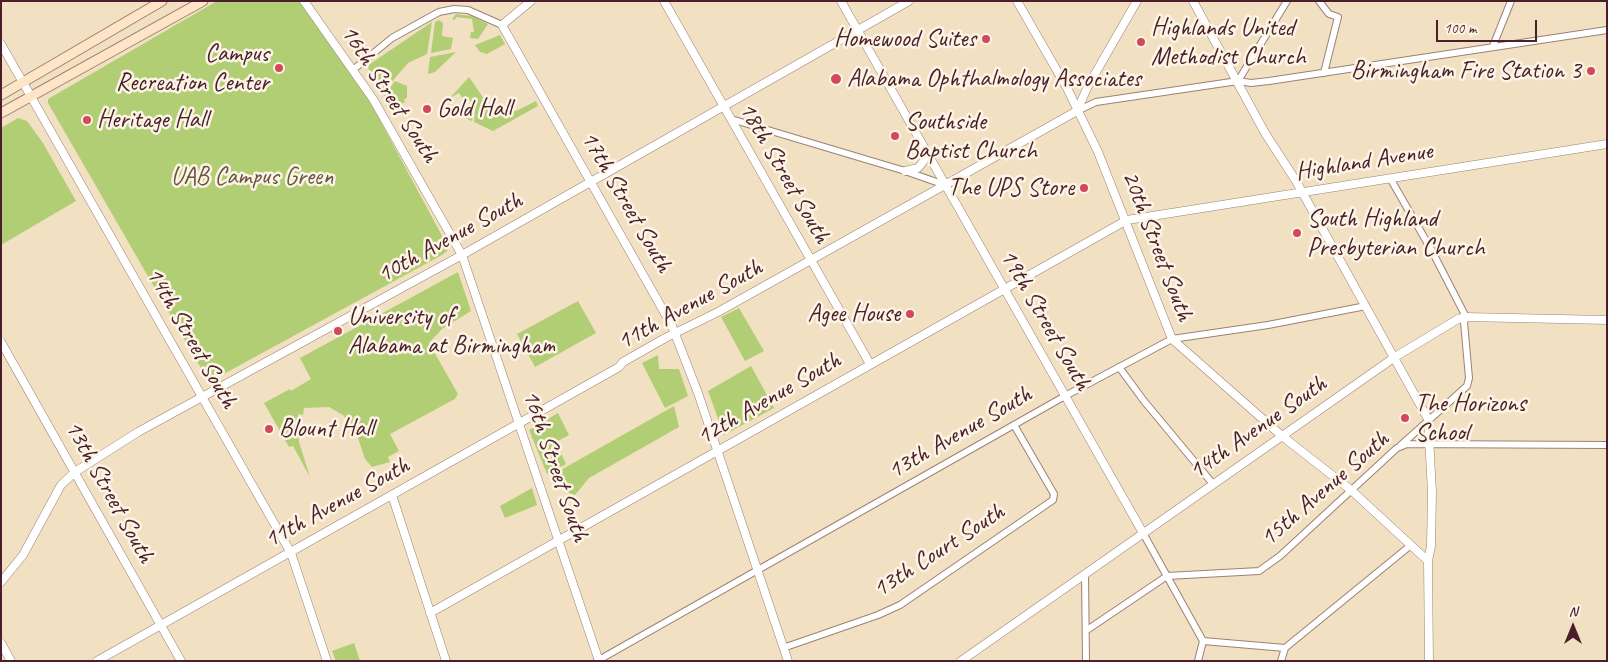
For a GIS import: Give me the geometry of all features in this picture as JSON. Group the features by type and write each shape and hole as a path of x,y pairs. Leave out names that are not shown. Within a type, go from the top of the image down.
{"main road":[{"path":"1,95 162,1"},
{"path":"1,113 31,96 45,91 203,1"}],"street":[{"name":"16th Street South","path":"304,1 354,69 377,105 462,254 599,660"},
{"path":"354,69 392,38 439,12 454,9 468,10 502,25 531,1"},
{"name":"18th Street South","path":"664,1 870,364"},
{"name":"19th Street South","path":"841,1 1203,641"},
{"name":"10th Avenue South","path":"1,582 23,555 61,485 75,472 138,432 462,254 909,1"},
{"name":"20th Street South","path":"1017,1 1067,88 1098,152 1127,220 1172,339 1282,436 1351,490 1428,560"},
{"path":"1077,111 1088,86 1137,1"},
{"path":"1193,1 1265,133 1302,192 1428,419 1431,445 1431,546 1428,560 1429,661"},
{"path":"1238,81 1287,1"},
{"path":"1320,1 1329,14 1338,17 1324,73"},
{"path":"1493,46 1511,1"},
{"name":"17th Street South","path":"502,25 675,333 788,661"},
{"name":"11th Avenue South","path":"97,661 520,423 675,333 718,312 1096,102 1238,81 1251,84 1607,30"},
{"name":"14th Street South","path":"1,44 290,553 327,661"},
{"path":"731,119 905,170 945,185"},
{"name":"Highland Avenue","path":"1127,220 1607,144"},
{"path":"905,170 918,168 923,162 926,151"},
{"path":"1390,178 1432,251 1466,317 1464,322 1469,378 1467,386 1428,419 1398,448"},
{"name":"12th Avenue South","path":"430,613 1127,220"},
{"name":"13th Avenue South","path":"599,660 1065,396 1172,339 1268,325 1366,306"},
{"path":"1466,317 1607,320"},
{"name":"14th Avenue South","path":"967,659 1395,357 1466,317"},
{"name":"13th Street South","path":"1,342 181,661"},
{"path":"1119,367 1144,401 1213,484"},
{"name":"13th Court South","path":"783,648 878,615 900,605 1054,498 1054,494 1014,425"},
{"name":"15th Avenue South","path":"1167,576 1259,571 1280,556 1398,448 1407,444 1607,445"},
{"path":"392,495 446,661"},
{"path":"1282,661 1285,648 1411,546"},
{"path":"1085,575 1086,661"},
{"path":"1087,630 1167,576"},
{"path":"1198,661 1203,641 1285,648"},
{"path":"1,643 11,661"}],"green space":[{"name":"UAB Campus Green","path":"217,1 301,1 367,96 448,247 447,251 442,255 209,382 48,103 48,99"},
{"path":"456,14 472,16 488,24 478,39 470,38 471,32 474,32 472,19 456,17 455,20 452,19"},
{"path":"439,20 443,23 442,36 453,38 451,49 431,53 435,22"},
{"path":"432,22 427,54 408,63 382,93 373,77 384,68 372,75 367,66"},
{"path":"500,35 505,44 487,54 480,52 475,45"},
{"path":"456,52 435,72 428,74 430,57"},
{"path":"469,77 493,112 506,105 516,111 536,101 538,106 493,131 474,122 476,100 470,102 469,97 463,99 459,93 450,98"},
{"path":"395,81 407,86 407,98 404,99 405,102 391,109 384,96"},
{"path":"465,103 466,106 472,105 474,109 472,121 452,112 452,106"},
{"path":"18,118 27,121 43,143 76,201 1,245 1,128"},
{"path":"458,272 471,311 442,329 429,343 458,394 455,399 390,434 399,451 388,457 390,462 372,467 365,459 355,429 343,415 329,407 304,408 303,415 298,414 299,442 310,477 293,446 289,447 264,403 290,389 291,391 311,379 300,358"},
{"path":"578,301 596,333 535,367 517,334"},
{"path":"739,308 764,351 745,361 721,317"},
{"path":"658,355 659,369 679,369 688,396 665,408 642,363"},
{"path":"751,366 774,408 724,435 708,391"},
{"path":"674,406 679,427 589,478 575,495 569,493 561,484 559,471"},
{"path":"558,413 569,435 556,442 566,464 547,474 529,430"},
{"path":"532,488 537,505 505,518 500,506"},
{"path":"354,643 360,661 336,661 332,651"}],"place":[{"name":"Homewood Suites","path":"986,39"},
{"name":"Highlands United Methodist Church","path":"1141,42"},
{"name":"Campus Recreation Center","path":"279,68"},
{"name":"Birmingham Fire Station 3","path":"1591,71"},
{"name":"Alabama Ophthalmology Associates","path":"836,79"},
{"name":"Gold Hall","path":"427,109"},
{"name":"Heritage Hall","path":"87,120"},
{"name":"Southside Baptist Church","path":"895,136"},
{"name":"The UPS Store","path":"1084,188"},
{"name":"South Highland Presbyterian Church","path":"1297,233"},
{"name":"Agee House","path":"910,314"},
{"name":"University of Alabama at Birmingham","path":"338,331"},
{"name":"The Horizons School","path":"1405,418"},
{"name":"Blount Hall","path":"269,429"}]}
